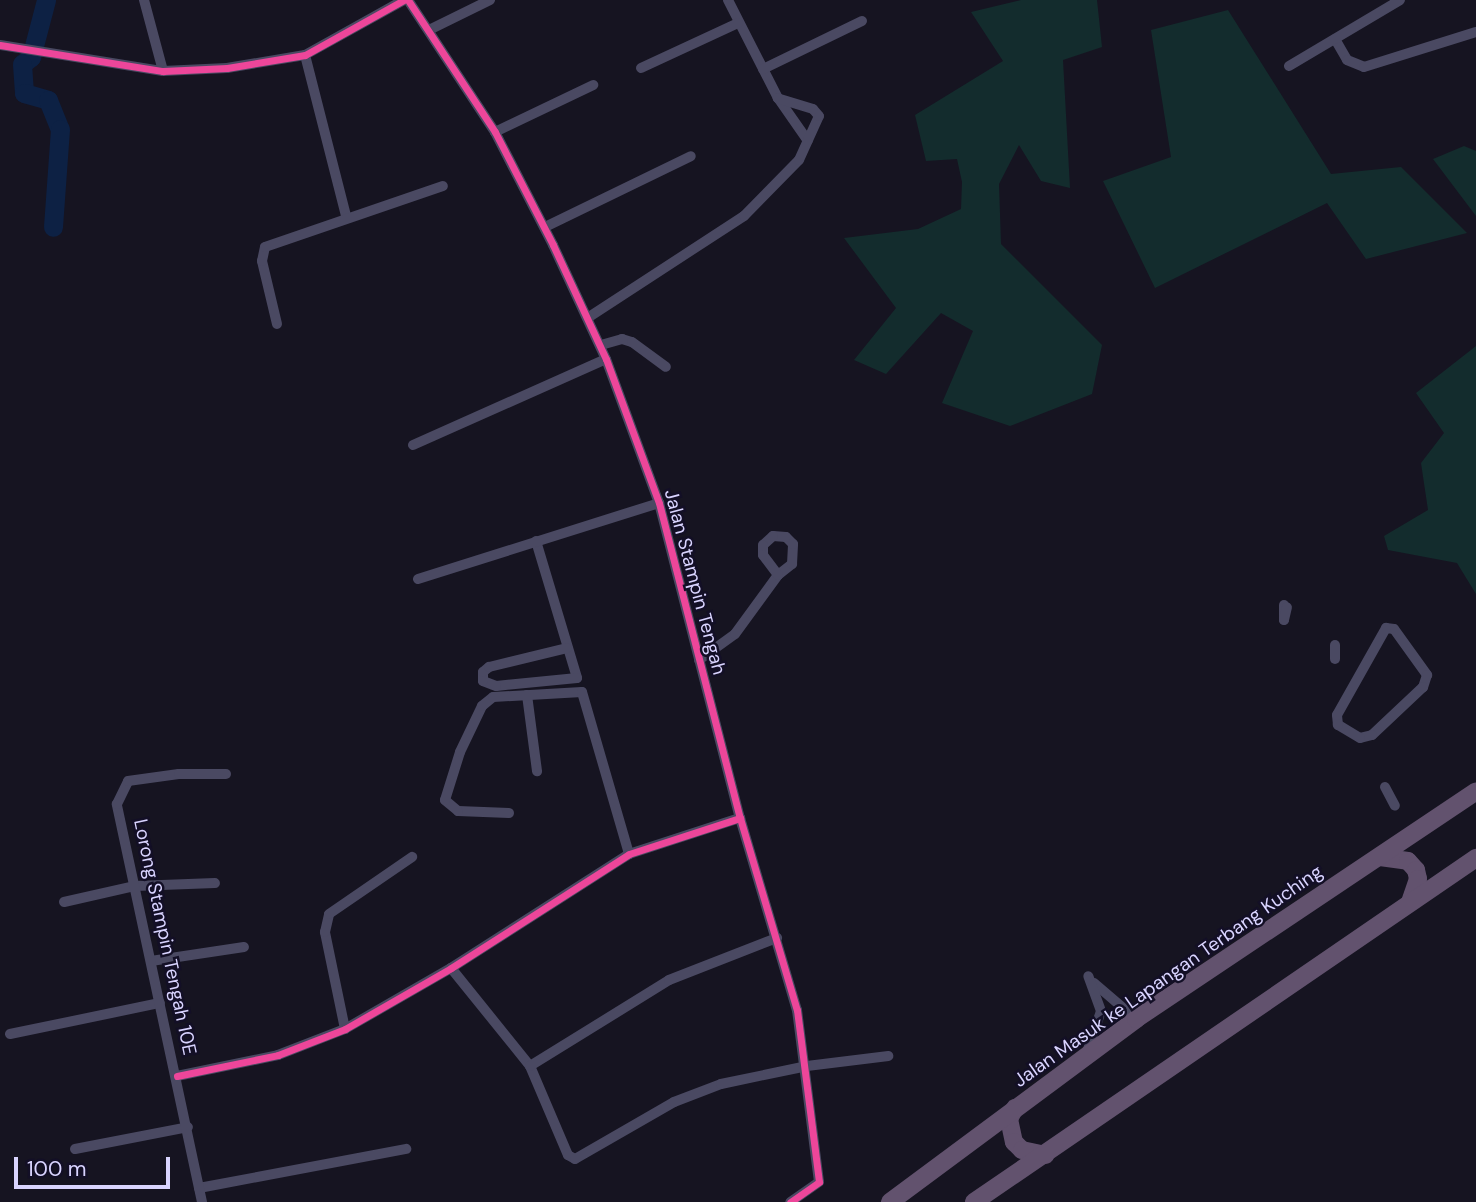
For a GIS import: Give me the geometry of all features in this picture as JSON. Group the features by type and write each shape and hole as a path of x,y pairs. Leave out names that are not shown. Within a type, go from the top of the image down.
{"highway":[{"name":"Jalan Masuk ke Lapangan Terbang Kuching","path":"890,1202 919,1177 1136,1019 1459,806 1476,791"},
{"path":"1459,806 1476,798"},
{"path":"1380,858 1398,857 1416,870 1418,879 1410,902"},
{"path":"974,1202 1476,858"},
{"path":"1015,1108 1009,1132 1014,1142 1022,1150 1045,1154"},
{"path":"916,1202 919,1177"}],"street":[{"path":"144,0 163,71"},
{"path":"0,45 163,71 227,68 305,55 406,0"},
{"name":"Jalan Stampin Tengah","path":"406,0 429,30 495,132 545,227 601,345 659,503 740,818 777,938 807,1066 819,1182 790,1202"},
{"path":"429,30 490,0"},
{"path":"728,0 778,98 808,141"},
{"path":"1289,66 1400,0"},
{"path":"763,69 862,21"},
{"path":"641,68 738,23"},
{"path":"1335,39 1347,60 1364,67 1476,32"},
{"path":"305,55 346,216"},
{"path":"495,132 593,85"},
{"path":"589,317 744,216 799,160 819,116 813,109 778,98"},
{"path":"545,227 691,156"},
{"path":"277,324 262,252 270,243 443,186"},
{"path":"601,345 622,340 632,342 666,367"},
{"path":"413,445 606,359"},
{"path":"418,579 659,503"},
{"path":"536,541 577,678 496,686 483,681 483,672 489,667 567,648"},
{"path":"699,660 751,616 778,575"},
{"path":"1386,628 1394,629 1427,675 1423,687 1372,735 1360,738 1338,725 1338,715 1386,628"},
{"path":"1335,645 1335,659"},
{"path":"509,813 458,811 450,807 445,794 487,699 582,692 629,854"},
{"path":"527,695 537,771"},
{"name":"Lorong Stampin Tengah 10E","path":"202,1202 117,804 120,789 128,781 179,774 226,774"},
{"path":"1385,787 1395,806"},
{"path":"177,1076 278,1055 345,1028 451,968 629,854 740,818"},
{"path":"345,1028 325,932 330,914 412,857"},
{"path":"64,902 135,886 215,883"},
{"path":"530,1066 669,980 777,938"},
{"path":"151,961 244,947"},
{"path":"451,968 530,1066 568,1155 583,1158 674,1102 721,1084 807,1066 888,1056"},
{"path":"1085,1057 1101,1012 1088,976 1136,1019"},
{"path":"10,1034 160,1003"},
{"path":"75,1149 188,1127"},
{"path":"199,1188 406,1149"}],"green space":[{"path":"1021,0 1097,0 1102,47 1063,60 1070,188 1041,181 1019,145 999,184 1001,244 1102,345 1092,394 1010,426 942,403 973,331 941,313 886,374 854,360 896,308 844,238 918,229 961,209 962,182 957,159 926,161 915,115 1003,61 971,12"},
{"path":"1228,10 1331,174 1401,167 1467,233 1366,259 1327,203 1155,288 1103,181 1171,157 1151,30"},
{"path":"1464,146 1476,151 1476,216 1433,159"},
{"path":"1476,346 1476,594 1457,563 1388,550 1384,536 1428,510 1421,463 1444,433 1416,393"}],"waterway":[{"path":"46,0 31,57 22,64 24,93 48,100 60,129 53,227"}],"cycle path":[{"path":"0,45 163,71 227,68 305,55 404,0"},
{"path":"408,0 495,132 553,245 606,359 659,503 740,818 797,1010 819,1182 790,1202"},
{"path":"177,1076 278,1055 345,1029 451,968 629,854 740,818"}]}
